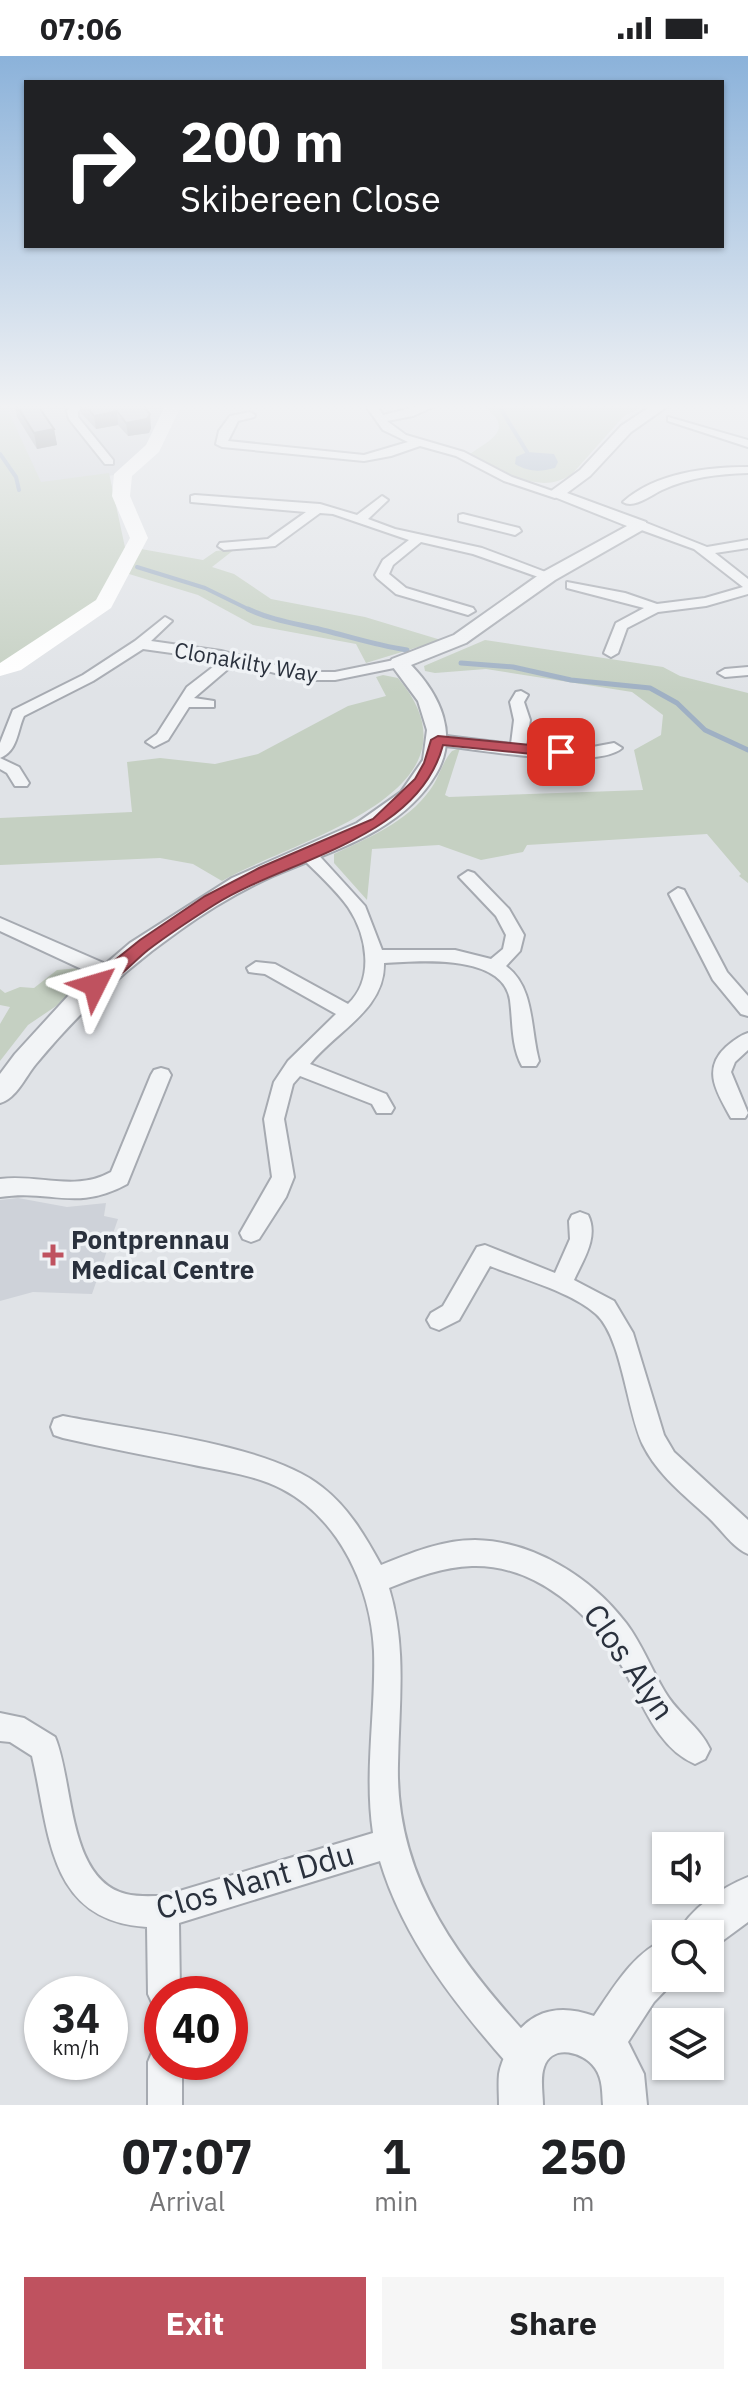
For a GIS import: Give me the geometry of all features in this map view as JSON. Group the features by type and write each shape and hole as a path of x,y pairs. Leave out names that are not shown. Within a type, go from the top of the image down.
{"main road":[{"path":"0,670 13,665 104,604 139,538 123,502"}],"street":[{"path":"183,505 185,502"},
{"path":"261,502 320,508 418,539 465,530 515,531"},
{"path":"358,521 380,502"},
{"path":"576,502 707,551 748,588 706,602 655,608 621,626 611,653"},
{"path":"224,546 275,548 320,508"},
{"path":"0,1093 44,1038 108,973 154,937 211,900 378,822 408,797 427,773 438,740 431,703 399,663 460,639 549,576 640,525"},
{"path":"465,530 549,576"},
{"path":"418,539 388,563 382,575 401,591 463,615 481,601"},
{"path":"707,551 748,544"},
{"path":"572,585 600,593 631,596 655,608"},
{"name":"Clonakilty Way","path":"0,753 9,743 12,723 18,713 105,669 165,621"},
{"name":"Clonakilty Way","path":"140,644 233,658 289,674 319,677 399,663"},
{"path":"154,742 163,737 196,685 233,658"},
{"path":"725,673 748,671"},
{"path":"518,747 522,720 517,702 521,695"},
{"path":"184,702 209,704"},
{"path":"438,740 579,753 608,752 614,748"},
{"path":"0,763 13,770 21,783"},
{"path":"251,1233 278,1191 283,1177 274,1119 284,1082 295,1066 351,1014 371,988 375,977 375,957 359,910 307,853"},
{"path":"468,877 503,913 515,935 511,951 494,967"},
{"path":"678,894 720,975 748,1009"},
{"path":"0,924 108,973"},
{"path":"375,957 441,955 482,961 503,972 518,992 529,1061"},
{"path":"256,968 268,968 351,1014"},
{"path":"738,1113 722,1082 720,1070 722,1062 732,1051 748,1040"},
{"path":"295,1066 379,1099 384,1108"},
{"path":"4,1182 84,1194 119,1178 161,1075"},
{"path":"561,1285 581,1239 580,1221"},
{"path":"439,1320 451,1313 485,1254 590,1297 606,1308 615,1320 653,1439 665,1460 736,1525 748,1541"},
{"path":"63,1427 234,1461 274,1473 302,1487 338,1520 377,1580 383,1605 389,1663 381,1760 381,1802 396,1869 441,1951 500,2031 525,2058"},
{"name":"Clos Alyn","path":"377,1580 427,1561 476,1553 531,1564 557,1577 582,1595 605,1618 630,1653 661,1712 695,1749"},
{"name":"Clos Nant Ddu","path":"0,1727 14,1728 45,1747 70,1865 84,1886 108,1904 141,1913 163,1912 389,1843"},
{"path":"718,1920 748,1897"},
{"path":"163,1912 164,1976"},
{"path":"601,2044 639,1987 652,1974"},
{"path":"521,2105 520,2078 525,2058 535,2042 549,2032 565,2028 581,2030 612,2055 622,2076 625,2105"},
{"path":"165,2080 165,2105"}],"shaded area":[{"name":"Pontprennau Medical Centre","path":"18,1198 67,1207 106,1203 104,1216 118,1219 92,1294 33,1292 0,1301 0,1200"}],"green space":[{"path":"0,502 115,502 126,552 97,602 0,665"},
{"path":"141,549 203,560 216,551 235,549 212,567 234,574 271,599 365,617 441,640 366,663 356,644 253,625 198,595 129,574"},
{"path":"485,640 663,667 680,676 748,693 748,883 739,876 741,874 707,834 527,845 523,852 481,860 439,845 372,849 367,900 334,863 334,854 386,828 410,811 430,790 452,751 460,748 445,795 449,797 643,790 634,750 661,735 663,715 632,692 486,669 425,671 424,666"},
{"path":"376,677 398,678 421,718 421,753 403,782 372,808 333,830 222,881 193,864 160,858 0,865 0,818 132,812 127,762 160,758 215,764 258,754 348,706 386,696"},
{"path":"80,968 83,978 77,982 71,996 28,1025 0,1061 0,1024 10,1007 0,1005 0,989 5,993 20,987 34,988 57,970"}],"waterway":[{"path":"137,567 205,588 252,611"},
{"path":"248,609 277,619 407,650"},
{"path":"461,663 513,667 571,680 650,688 677,703 705,730 748,750"}],"place":[{"name":"Pontprennau Medical Centre","path":"53,1255"}],"route":[{"path":"95,985 145,944 211,900 265,871 378,822 421,782 438,740 561,752"}]}
